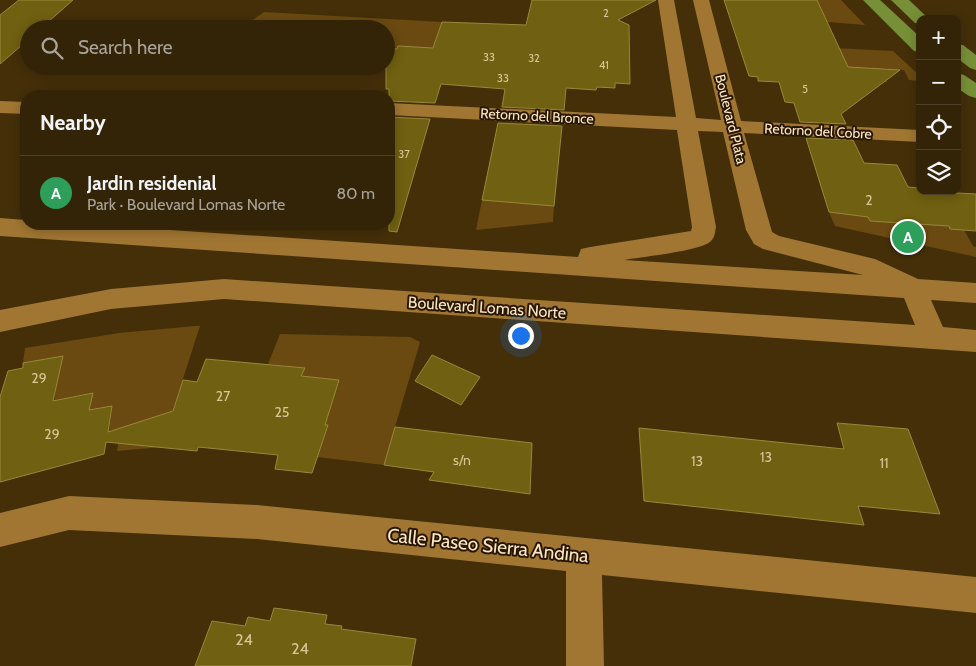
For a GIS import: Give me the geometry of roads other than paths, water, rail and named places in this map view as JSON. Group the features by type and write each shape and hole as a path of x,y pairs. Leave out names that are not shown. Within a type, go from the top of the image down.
{"main road":[{"path":"871,0 916,43"},
{"path":"899,0 916,15"},
{"path":"961,52 976,64"},
{"path":"961,82 976,92"}],"street":[{"path":"540,264 697,239 703,235 704,227 666,0"},
{"name":"Boulevard Plata","path":"700,0 758,230 763,238 772,244 874,269 913,288"},
{"path":"0,106 20,108"},
{"name":"Retorno del Bronce","path":"395,109 686,124"},
{"name":"Retorno del Cobre","path":"686,124 916,136"},
{"path":"0,227 20,228"},
{"path":"44,230 976,293"},
{"path":"913,288 934,338"},
{"name":"Boulevard Lomas Norte","path":"0,321 111,300 224,289 976,341"},
{"name":"Calle Paseo Sierra Andina","path":"0,530 69,513 256,522 976,595"},
{"path":"584,554 585,666"}],"place":[{"name":"Jardin residenial","path":"908,237"}]}
